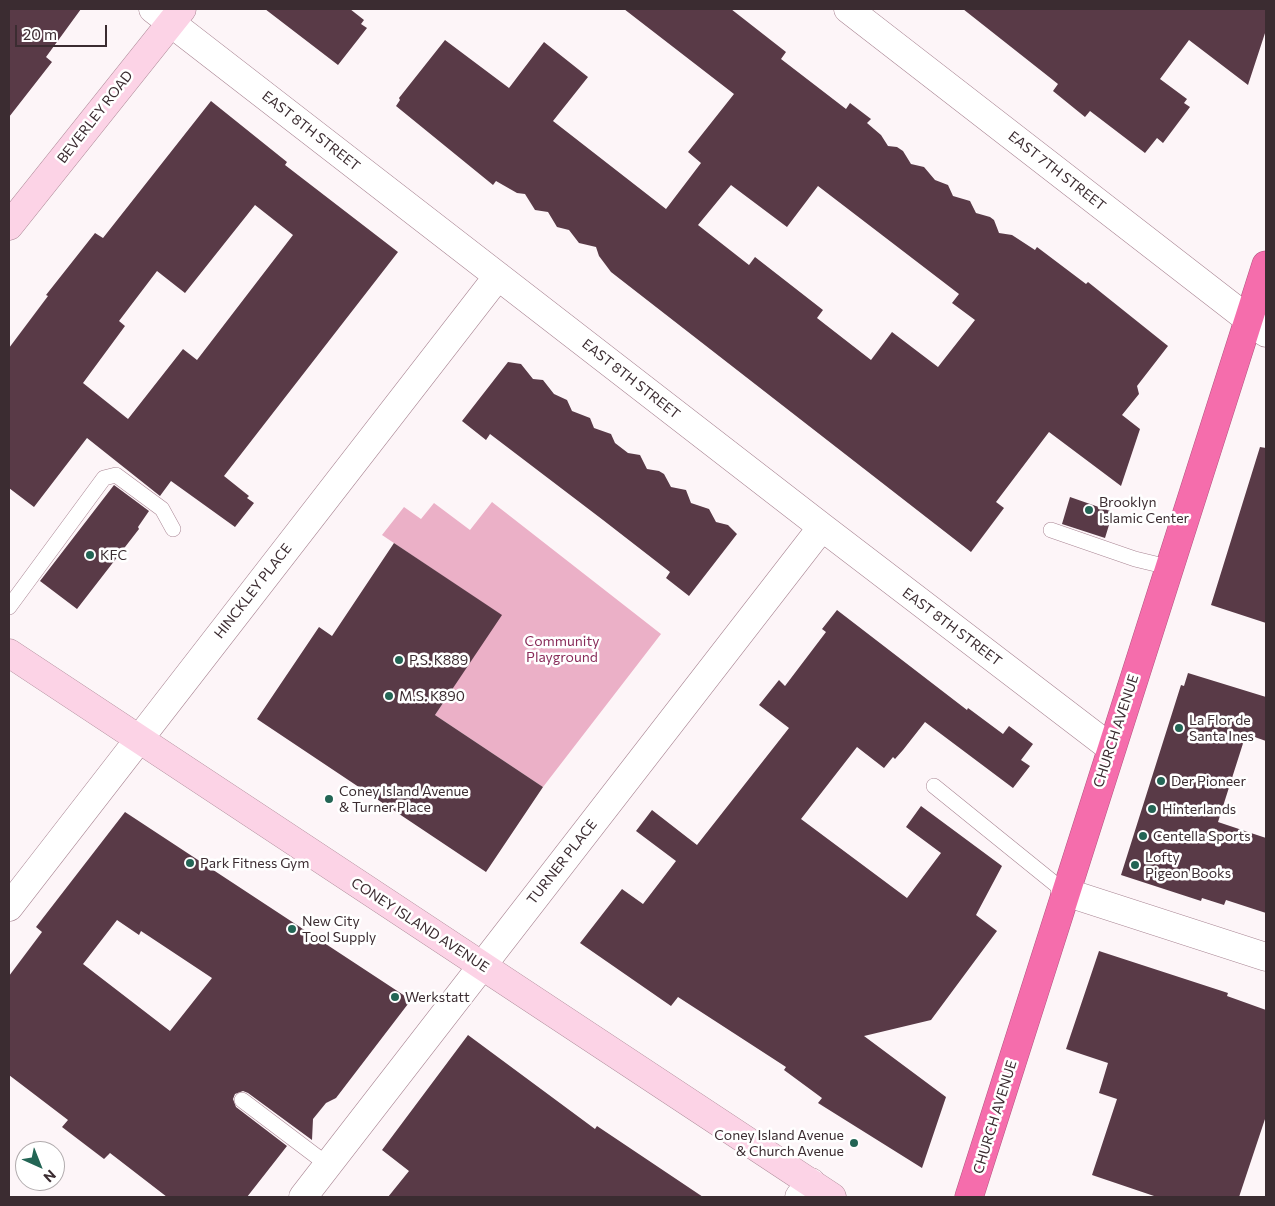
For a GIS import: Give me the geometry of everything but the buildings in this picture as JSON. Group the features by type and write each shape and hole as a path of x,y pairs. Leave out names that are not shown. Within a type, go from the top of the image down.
{"highway":[{"name":"CHURCH AVENUE","path":"969,1197 1168,568 1257,327 1266,265"}],"main road":[{"name":"BEVERLEY ROAD","path":"9,226 169,13"},
{"name":"CONEY ISLAND AVENUE","path":"9,653 482,965 814,1192"}],"street":[{"name":"EAST 7TH STREET","path":"848,9 1257,327"},
{"name":"EAST 8TH STREET","path":"169,13 498,276 1111,748"},
{"name":"HINCKLEY PLACE","path":"9,907 498,276"},
{"name":"TURNER PLACE","path":"302,1197 822,527"},
{"path":"1065,892 1266,957"}],"lane":[{"path":"9,607 104,478 116,474 162,509 173,529"},
{"path":"1050,530 1135,559 1168,568"},
{"path":"934,786 1065,892"},
{"path":"242,1100 328,1164"}],"green space":[{"name":"Community Playground","path":"492,502 661,634 543,787 435,715 501,615 382,535 404,507 421,519 434,503 470,530"}],"place":[{"name":"Brooklyn Islamic Center","path":"1089,510"},
{"name":"KFC","path":"90,555"},
{"name":"P.S. K889","path":"399,660"},
{"name":"M.S. K890","path":"389,696"},
{"name":"La Flor de Santa Ines","path":"1179,728"},
{"name":"Der Pioneer","path":"1161,781"},
{"name":"Coney Island Avenue & Turner Place","path":"329,799"},
{"name":"Hinterlands","path":"1152,809"},
{"name":"Centella Sports","path":"1143,836"},
{"name":"Park Fitness Gym","path":"190,863"},
{"name":"Lofty Pigeon Books","path":"1135,865"},
{"name":"New City Tool Supply","path":"292,929"},
{"name":"Werkstatt","path":"395,997"},
{"name":"Coney Island Avenue & Church Avenue","path":"854,1143"}]}
